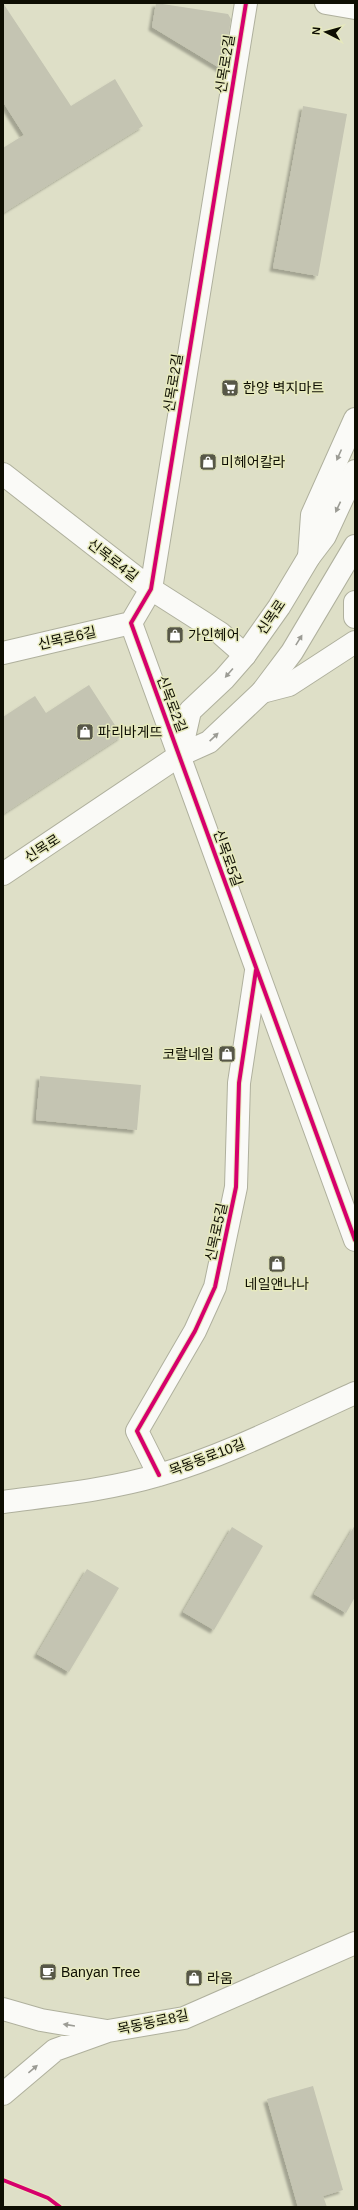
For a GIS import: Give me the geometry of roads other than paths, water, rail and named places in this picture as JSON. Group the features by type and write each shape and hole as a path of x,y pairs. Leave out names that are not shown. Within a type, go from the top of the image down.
{"street":[{"name":"신목로2길","path":"180,755 131,623 151,589 246,3"},
{"path":"326,3 355,8"},
{"path":"308,556 312,514 355,419"},
{"name":"신목로","path":"180,755 190,711 224,679 245,655 279,607 308,556 325,536 355,471"},
{"name":"신목로4길","path":"3,474 151,589 220,633 245,655"},
{"name":"신목로","path":"3,874 180,755 209,742 262,692 292,652 355,546"},
{"path":"355,602 355,617"},
{"name":"신목로6길","path":"3,653 131,623"},
{"name":"신목로","path":"262,692 289,685 355,642"},
{"name":"신목로5길","path":"180,755 355,1240"},
{"name":"신목로5길","path":"159,1475 137,1431 195,1331 215,1287 236,1187 239,1083 256,969"},
{"name":"목동동로10길","path":"3,1502 101,1489 159,1475 216,1456 355,1393"},
{"name":"목동동로8길","path":"3,2094 55,2050 108,2031 184,2018 355,1943"},
{"path":"3,2009 41,2020 108,2031"}],"place":[{"name":"한양 벽지마트","path":"230,388"},
{"name":"미헤어칼라","path":"208,462"},
{"name":"가인헤어","path":"175,635"},
{"name":"파리바게뜨","path":"85,732"},
{"name":"코랄네일","path":"227,1054"},
{"name":"네일앤나나","path":"277,1264"},
{"name":"Banyan Tree","path":"48,1972"},
{"name":"라움","path":"194,1978"}]}
